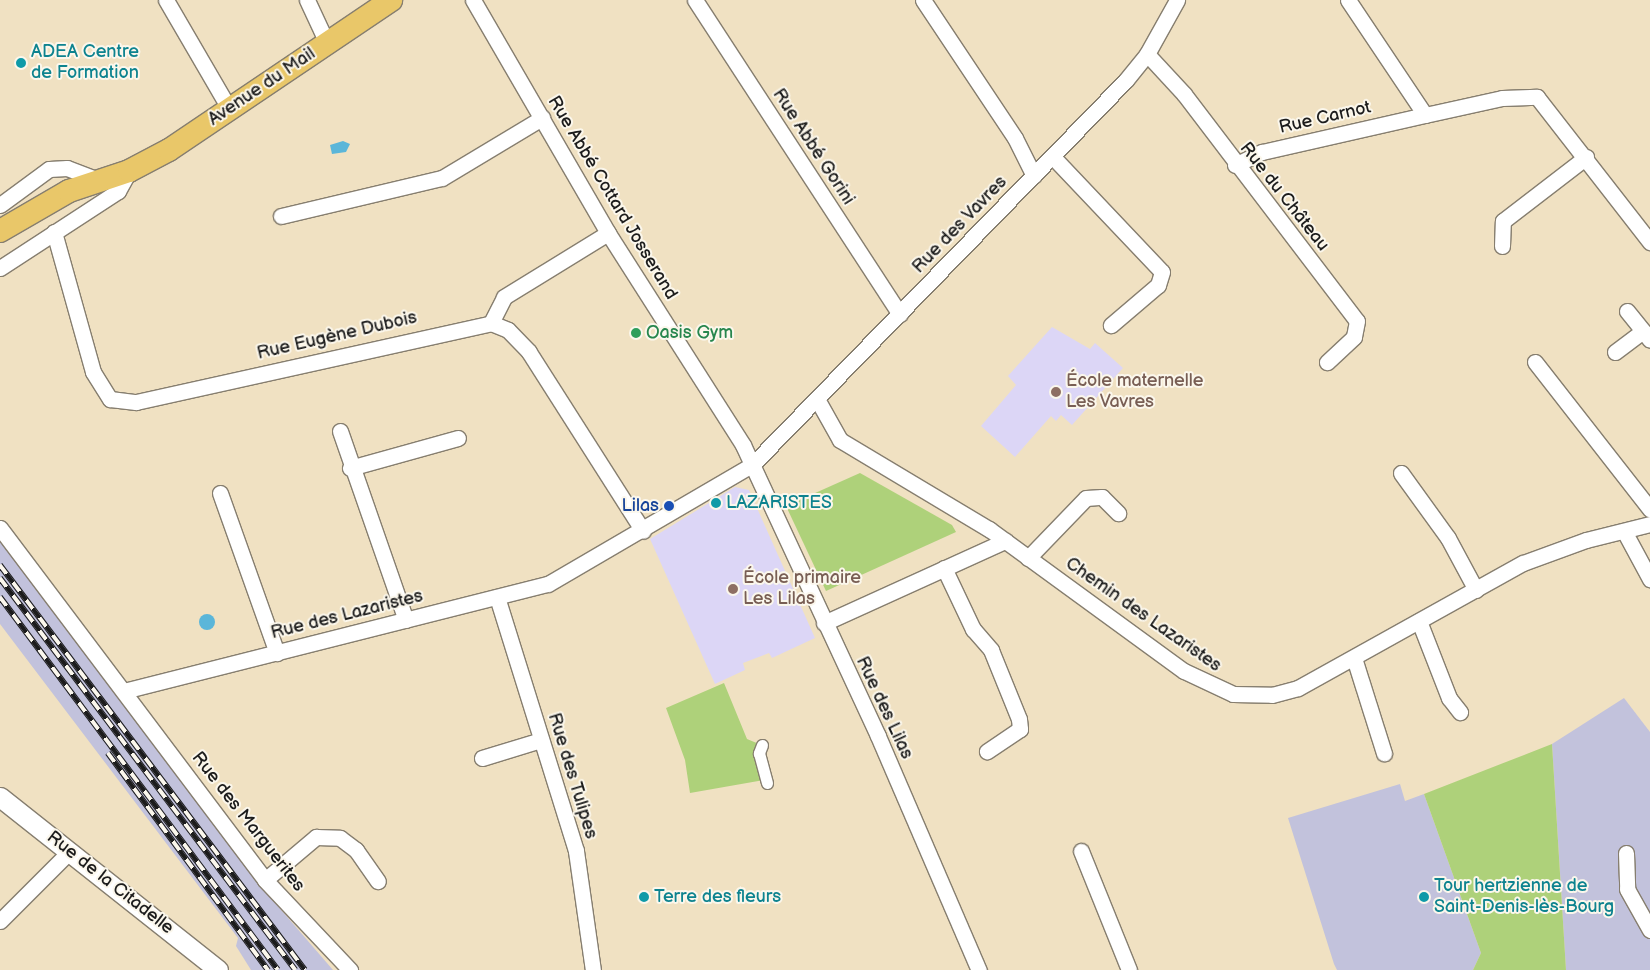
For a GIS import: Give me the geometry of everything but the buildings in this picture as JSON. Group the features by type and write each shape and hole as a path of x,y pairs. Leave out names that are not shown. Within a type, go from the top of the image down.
{"main road":[{"name":"Avenue du Mail","path":"0,230 30,209 98,180 129,171 230,110 391,0"}],"street":[{"path":"166,0 230,110"},
{"path":"307,0 327,43"},
{"name":"Rue Abbé Cottard Josserand","path":"473,0 608,233 752,464"},
{"name":"Rue Abbé Gorini","path":"695,0 900,314"},
{"path":"923,0 1015,138 1034,176"},
{"name":"Rue des Vavres","path":"752,464 1053,157 1146,54 1177,0"},
{"path":"1348,0 1425,115"},
{"name":"Rue du Château","path":"1146,54 1172,78 1235,164 1357,321 1354,337 1327,362"},
{"name":"Rue Carnot","path":"1235,164 1262,152 1425,115 1502,98 1537,97 1586,157"},
{"path":"281,216 442,178 542,118"},
{"path":"1053,157 1162,272 1158,285 1112,325"},
{"path":"1502,246 1503,221 1586,157 1650,242"},
{"path":"0,205 49,169 67,168 98,180"},
{"name":"Avenue du Mail","path":"0,268 118,191 129,171"},
{"name":"Rue Eugène Dubois","path":"54,232 93,372 110,399 136,402 491,323"},
{"path":"608,233 504,296 491,323 508,330 529,352 643,531"},
{"path":"1615,352 1646,336 1627,311"},
{"path":"1535,362 1650,509"},
{"name":"Chemin des Lazaristes","path":"817,399 840,440 1005,541 1184,671 1220,690 1272,695 1298,688 1476,590 1553,551 1650,524"},
{"path":"340,431 350,468 406,620"},
{"path":"350,468 458,438"},
{"name":"Rue des Lazaristes","path":"124,691 548,584 643,531 752,464"},
{"name":"Rue des Lilas","path":"752,464 979,970"},
{"path":"1401,473 1448,538 1476,590"},
{"path":"220,493 277,653"},
{"path":"1028,558 1086,498 1102,497 1118,513"},
{"path":"0,528 124,691"},
{"path":"1624,531 1650,578"},
{"path":"824,623 1005,541"},
{"path":"944,568 973,629 991,650 1019,719 1020,729 987,751"},
{"name":"Rue des Tulipes","path":"497,597 576,851 593,970"},
{"path":"1419,622 1449,698 1460,712"},
{"path":"1354,658 1384,753"},
{"name":"Rue des Marguerites","path":"124,691 265,880 350,970"},
{"path":"482,758 541,740"},
{"path":"762,745 759,752 768,783"},
{"name":"Rue de la Citadelle","path":"0,797 218,970"},
{"path":"265,880 316,837 340,838 356,850 378,881"},
{"path":"0,921 70,851"},
{"path":"1081,851 1129,970"},
{"path":"1626,853 1627,890 1650,930"}],"shaded area":[{"name":"École maternelle Les Vavres","path":"1052,327 1090,349 1095,343 1123,368 1072,425 1061,415 1056,421 1051,416 1015,457 981,426 1016,385 1008,376"},
{"name":"École primaire Les Lilas","path":"735,487 749,490 815,638 772,658 769,653 743,663 745,670 715,684 650,539"},
{"path":"0,540 257,882 333,970 251,970 236,946 238,938 0,624"},
{"path":"1624,698 1650,732 1650,970 1566,970 1552,744"},
{"path":"1400,784 1405,801 1424,794 1481,953 1473,970 1337,970 1334,964 1288,818"}],"green space":[{"path":"860,473 952,525 956,532 826,591 786,506"},
{"path":"724,683 747,739 759,744 764,780 690,793 685,760 666,708"},
{"path":"1552,744 1566,970 1473,970 1481,953 1424,794"}],"water":[{"path":"343,141 350,144 346,152 332,154 330,145"},
{"path":"207,614 215,622 207,630 199,622"}],"railway":[{"path":"0,565 305,970"},
{"path":"0,578 295,970"},
{"path":"0,597 278,970"},
{"path":"108,753 268,970"}],"place":[{"name":"ADEA Centre de Formation","path":"21,63"},
{"name":"Oasis Gym","path":"636,333"},
{"name":"École maternelle Les Vavres","path":"1056,392"},
{"name":"LAZARISTES","path":"716,503"},
{"name":"Lilas","path":"669,506"},
{"name":"École primaire Les Lilas","path":"733,589"},
{"name":"Terre des fleurs","path":"644,897"},
{"name":"Tour hertzienne de Saint-Denis-lès-Bourg","path":"1424,897"}]}
